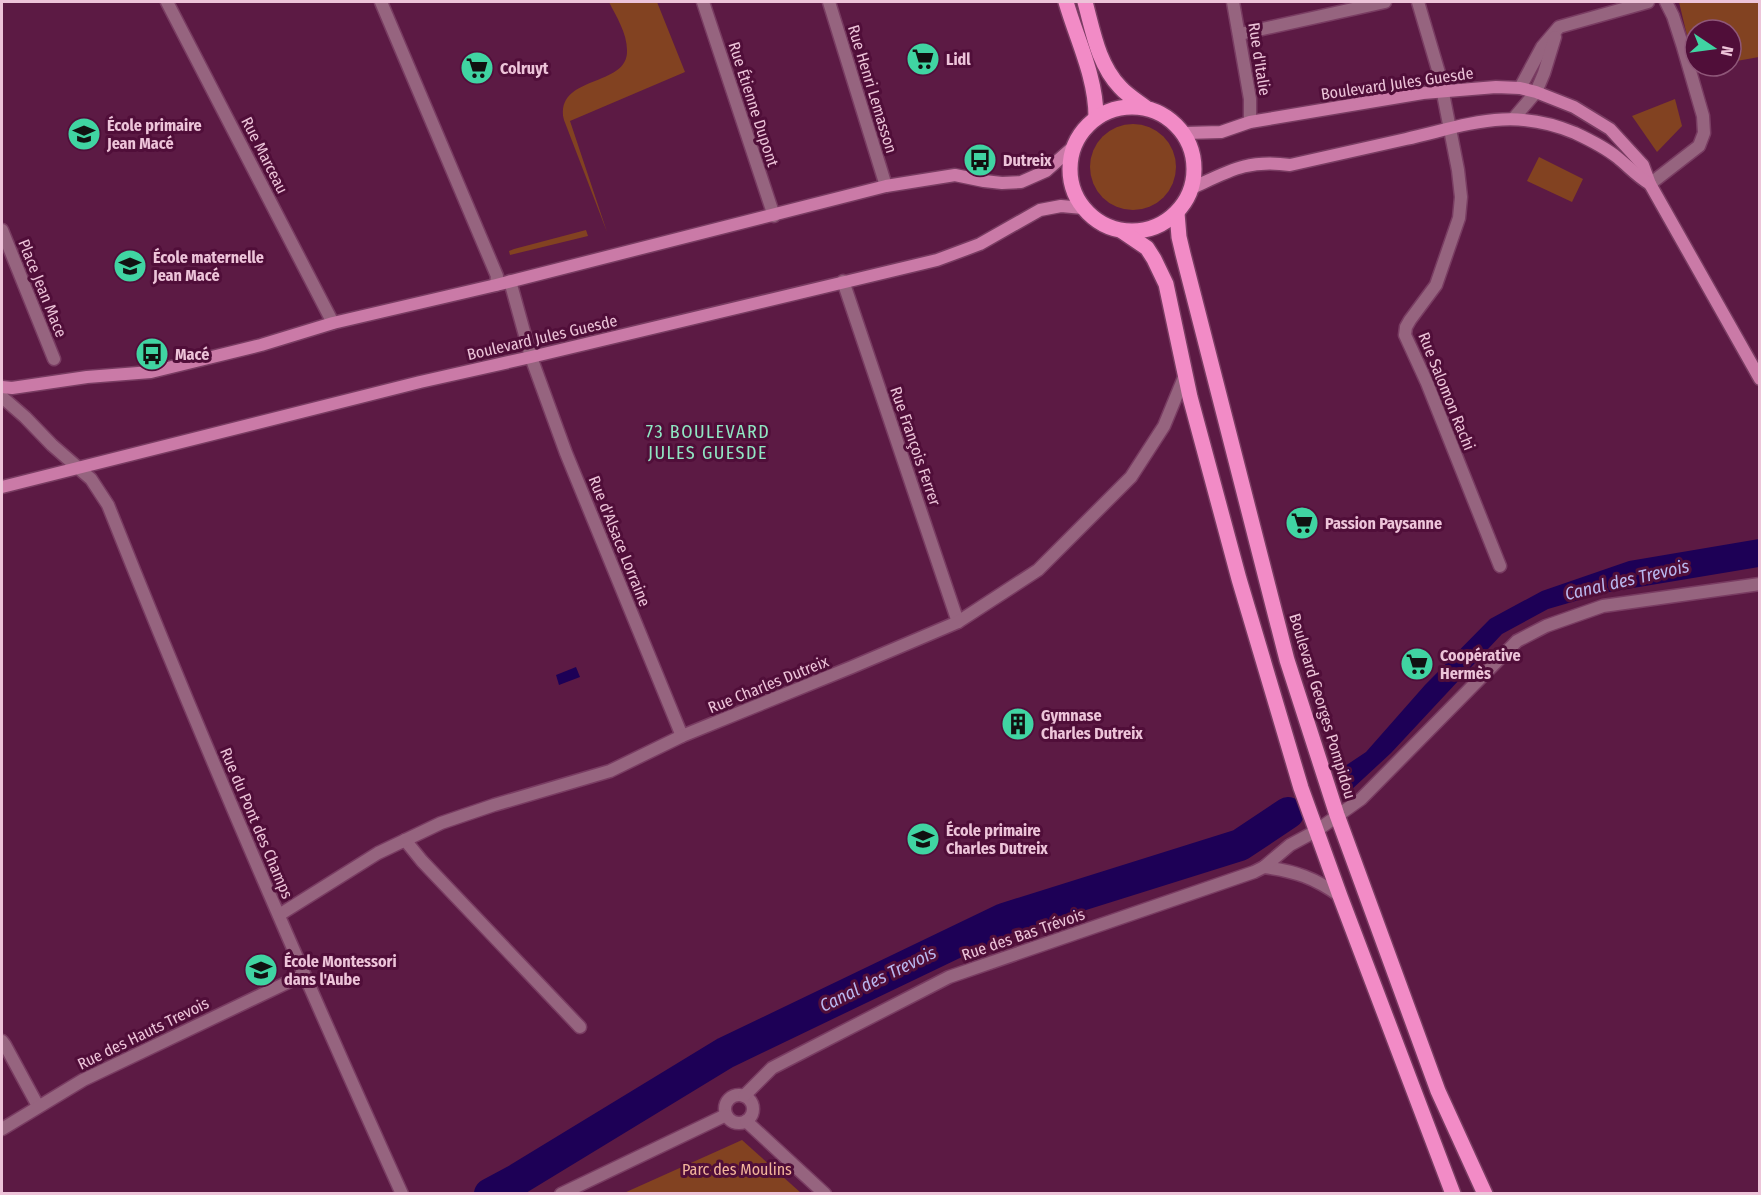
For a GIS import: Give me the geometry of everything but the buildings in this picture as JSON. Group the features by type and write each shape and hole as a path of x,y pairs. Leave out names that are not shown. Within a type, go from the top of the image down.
{"main road":[{"path":"1066,2 1093,84 1096,117"},
{"path":"1085,2 1098,49 1106,68 1119,86 1146,107"},
{"path":"1122,231 1152,228 1165,222 1177,213 1192,188 1195,170 1192,151 1185,134 1173,121 1160,112 1146,107 1128,106 1111,110 1096,117 1079,135 1070,163 1075,194 1083,208 1098,221 1122,231 1147,248 1166,284 1185,375 1239,579 1301,788 1453,1194"},
{"name":"Boulevard Georges Pompidou","path":"1177,213 1183,254 1287,660 1338,815 1438,1091 1485,1194"}],"street":[{"name":"Rue Marceau","path":"167,2 333,323"},
{"path":"381,2 497,276 496,285"},
{"name":"Rue Étienne Dupont","path":"703,2 774,216"},
{"name":"Rue Henri Lemasson","path":"829,2 886,186"},
{"name":"Rue d'Italie","path":"1233,2 1250,99 1250,122"},
{"path":"1240,34 1385,2"},
{"path":"1418,2 1443,91 1450,127"},
{"path":"1520,88 1542,47 1559,27 1648,2"},
{"path":"1650,184 1699,146 1704,133 1703,116 1683,47 1674,16 1666,2"},
{"path":"1514,118 1536,92 1559,27"},
{"name":"Boulevard Jules Guesde","path":"1185,134 1221,132 1250,122 1443,91 1496,87 1520,88 1536,92 1574,107 1610,129 1643,165 1650,184 1760,379"},
{"name":"Boulevard Jules Guesde","path":"1192,188 1238,166 1276,163 1290,165 1416,137 1450,127 1514,118 1557,126 1590,140 1617,157 1650,184"},
{"name":"Rue Salomon Rachi","path":"1450,127 1461,197 1459,218 1436,285 1410,320 1405,334 1500,566"},
{"path":"2,387 12,388 87,377 151,372 261,345 333,323 496,285 886,186 955,175 1002,183 1021,182 1046,171 1074,147"},
{"name":"Boulevard Jules Guesde","path":"2,487 420,382 937,260 980,244 1040,210 1061,206 1083,208"},
{"name":"Place Jean Mace","path":"2,230 54,359"},
{"name":"Rue d'Alsace Lorraine","path":"510,281 531,357 566,453 682,736"},
{"name":"Rue François Ferrer","path":"843,281 958,621"},
{"name":"Rue Charles Dutreix","path":"279,915 378,853 441,823 610,771 682,736 882,655 958,621 1038,570 1131,477 1164,426 1185,375"},
{"name":"Rue du Pont des Champs","path":"2,397 91,479 108,504 177,679 303,975 402,1194"},
{"name":"Rue des Bas Trévois","path":"744,1095 772,1068 948,977 1155,907 1264,867 1290,845 1316,831 1373,788 1517,641 1546,626 1603,606 1760,584"},
{"path":"405,840 422,861 580,1027"},
{"path":"1264,867 1285,870 1314,879 1340,896"},
{"name":"Rue des Hauts Trevois","path":"2,1129 83,1080 303,975"},
{"path":"2,1041 38,1106"},
{"path":"735,1095 744,1095 752,1104 752,1113 742,1122 732,1122 724,1110 727,1101 735,1095"},
{"path":"561,1194 726,1115"},
{"path":"746,1120 825,1194"}],"green space":[{"path":"609,2 657,2 685,72 570,121 607,232 564,120 564,105 570,95 617,70 624,62 627,50 625,37"},
{"path":"1679,2 1759,2 1759,57 1743,60 1743,18 1683,19"},
{"path":"1675,99 1682,126 1657,152 1632,116"},
{"path":"1133,124 1157,131 1169,143 1176,167 1169,191 1157,203 1133,210 1109,203 1097,191 1090,167 1097,143 1109,131"},
{"path":"1539,157 1583,179 1572,202 1527,181"},
{"path":"586,230 588,236 510,255 509,251 514,249"},
{"name":"Parc des Moulins","path":"742,1140 801,1193 624,1193"}],"water":[{"path":"1759,539 1759,567 1603,593 1548,609 1502,634 1391,753 1350,791 1342,768 1366,752 1425,685 1490,619 1542,591 1629,561"},
{"path":"576,667 580,677 559,685 556,675"}],"waterway":[{"name":"Canal des Trevois","path":"490,1194 725,1053 1004,919 1240,845 1288,813"}],"place":[{"name":"Lidl","path":"923,59"},
{"name":"Colruyt","path":"477,68"},
{"name":"École primaire Jean Macé","path":"84,134"},
{"name":"Dutreix","path":"980,160"},
{"name":"École maternelle Jean Macé","path":"130,266"},
{"name":"Macé","path":"152,354"},
{"name":"Passion Paysanne","path":"1302,523"},
{"name":"Coopérative Hermès","path":"1417,664"},
{"name":"Gymnase Charles Dutreix","path":"1018,724"},
{"name":"École primaire Charles Dutreix","path":"923,839"},
{"name":"École Montessori dans l'Aube","path":"261,970"}],"district":[{"name":"73 BOULEVARD JULES GUESDE","path":"708,442"}]}
